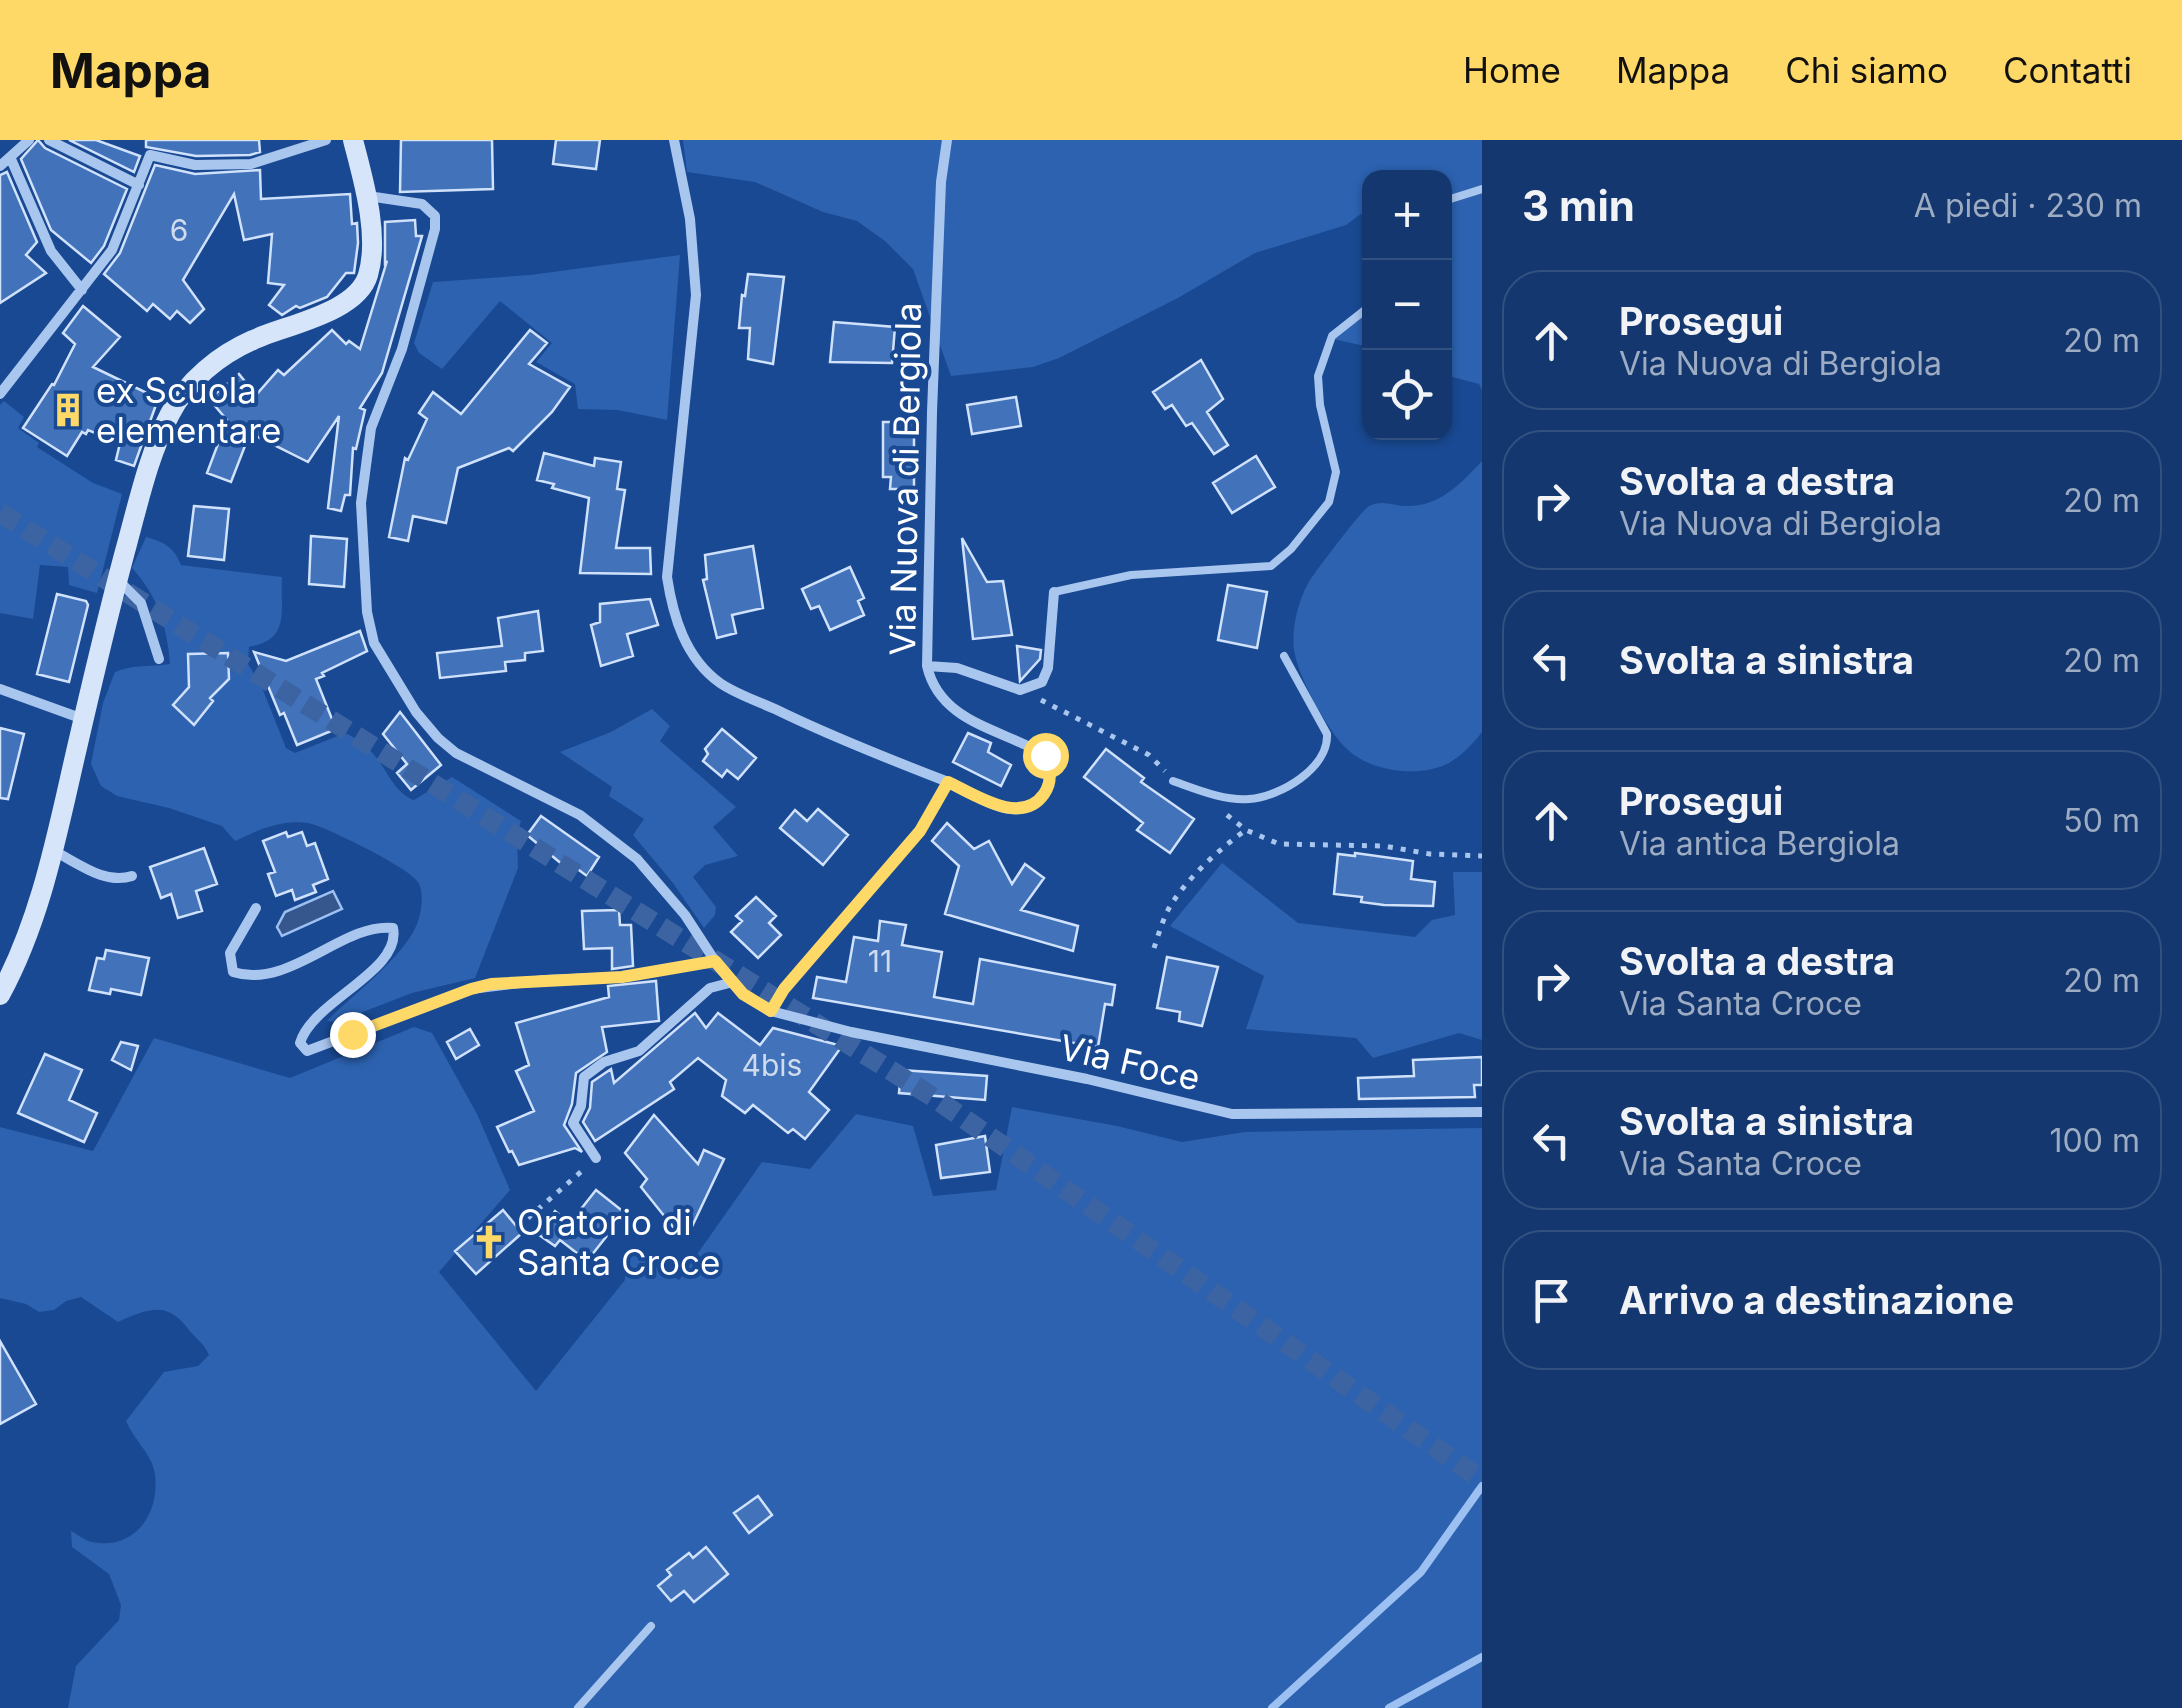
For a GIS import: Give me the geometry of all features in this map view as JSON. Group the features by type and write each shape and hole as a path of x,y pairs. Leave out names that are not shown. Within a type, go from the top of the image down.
{"street":[{"path":"0,166 29,140"},
{"path":"49,140 139,185"},
{"path":"0,394 120,238 150,155 195,164 251,164 326,140"},
{"path":"0,995 35,919 118,580 158,439 184,390 220,359 252,340 314,318 350,299 362,287 369,273 368,196 354,140"},
{"name":"Via Nuova di Bergiola","path":"674,140 690,219 696,295 667,577 678,627 690,650 720,683 869,752 999,805 1021,809 1041,798 1050,778 1045,755 951,708 931,684 927,666 932,412 947,140"},
{"path":"11,158 52,251 82,290"},
{"path":"368,196 422,204 435,216 435,229 402,349 371,428 361,503 367,612 374,642 408,700 438,738 456,753 580,815 637,858 743,994 771,1011 784,989 898,856"},
{"path":"118,580 142,603 159,658"},
{"path":"927,666 957,668 1020,690 1042,682 1048,668 1054,592"},
{"path":"0,689 83,719"},
{"path":"53,851 103,876 132,876"},
{"path":"256,908 230,953 233,972 248,976 273,972 328,951 360,932 393,928 386,958 303,1034 300,1043 307,1051 471,989 544,980 622,977 715,961"},
{"path":"596,1158 574,1122 581,1106 584,1077 604,1062 639,1051 710,988 733,982"},
{"name":"Via Foce","path":"771,1011 1232,1114 1482,1112"}],"lane":[{"path":"1452,198 1482,189"},
{"path":"1054,592 1131,575 1271,566 1292,549 1329,502 1336,472 1320,405 1318,376 1332,336 1362,312"},
{"path":"1173,780 1211,794 1249,799 1271,793 1312,769 1323,754 1327,734 1284,656"},
{"path":"578,1708 651,1626"}],"path":[{"path":"898,856 920,831 948,782"},
{"path":"1154,948 1168,910 1182,892 1223,846 1246,830"},
{"path":"528,1218 596,1158"}],"shaded area":[{"path":"683,140 1482,140 1482,390 1479,384 1452,377 1452,170 1362,170 1362,213 1346,225 1255,253 1178,298 1059,358 1033,367 951,376 913,269 885,241 857,221 823,212 755,182 687,172"},
{"path":"680,255 667,420 618,410 578,409 575,384 536,362 552,343 500,301 442,369 419,353 414,343 433,282 530,275"},
{"path":"1362,311 1362,345 1333,339"},
{"path":"4,401 24,417 18,428 39,443 37,447 93,483 122,494 97,593 69,585 68,567 40,565 33,619 0,613 0,405"},
{"path":"1482,461 1482,732 1458,757 1438,768 1383,768 1358,757 1340,742 1308,689 1293,641 1300,602 1312,577 1369,506 1429,502 1449,492"},
{"path":"146,537 168,546 181,565 282,577 282,613 277,631 272,638 249,647 248,664 261,685 286,748 295,753 345,733 369,749 404,795 414,800 452,777 521,821 517,834 518,868 475,978 412,993 337,1022 327,1021 393,959 414,931 422,904 417,881 366,848 308,823 279,824 235,841 222,826 117,796 101,786 91,764 103,703 115,672 170,664 160,612 132,568"},
{"path":"652,709 670,726 660,741 736,807 713,827 738,856 705,865 693,877 716,907 715,915 704,928 633,835 644,819 609,796 612,787 560,752 611,732"},
{"path":"1222,863 1298,923 1415,937 1432,920 1455,915 1453,872 1482,872 1482,1040 1459,1033 1373,1058 1356,1038 1246,1029 1264,976 1170,926"},
{"path":"333,891 342,909 282,936 277,927 285,912"},
{"path":"414,1027 432,1033 477,1114 510,1190 439,1272 536,1391 625,1280 626,1250 679,1280 762,1162 810,1169 856,1114 913,1126 933,1196 996,1190 1012,1107 1182,1142 1245,1132 1482,1128 1482,1708 68,1708 76,1666 119,1620 121,1605 109,1574 72,1547 71,1531 89,1541 107,1543 132,1535 141,1526 153,1503 155,1475 151,1461 126,1421 164,1372 198,1366 209,1355 181,1321 165,1311 140,1313 118,1322 81,1297 54,1310 39,1312 26,1304 0,1298 0,1127 93,1151 154,1038 290,1078"}],"building":[{"path":"38,140 45,148 127,189 104,246 91,263 51,230 21,159"},
{"path":"69,140 96,140 140,156 134,172"},
{"path":"146,140 259,140 260,152 196,156 146,147"},
{"path":"401,140 492,140 493,189 400,192"},
{"path":"556,140 600,140 596,169 553,164"},
{"path":"155,165 195,174 260,170 261,199 350,194 352,224 357,223 354,273 346,273 327,297 300,308 296,306 282,315 269,305 284,285 268,283 272,234 244,240 234,194 183,280 204,309 190,323 177,311 170,319 153,304 147,311 104,274 120,253"},
{"path":"7,172 37,242 26,255 46,273 0,303 0,175"},
{"path":"415,220 416,236 422,236 382,373 360,408 365,410 356,449 353,448 350,495 345,495 341,511 328,508 339,416 308,462 250,433 231,482 207,473 227,420 209,399 239,374 256,395 278,370 284,375 332,330 346,344 349,341 360,349 387,261 385,222"},
{"path":"748,274 784,277 773,364 748,359 750,328 739,328"},
{"path":"83,306 120,337 93,367 147,393 145,396 157,402 134,466 116,460 120,443 88,430 86,434 82,432 67,456 23,428 54,385 75,344 63,333"},
{"path":"834,322 895,327 892,363 830,362"},
{"path":"530,330 547,343 529,364 570,387 552,412 513,451 509,448 458,468 446,523 413,516 408,541 389,537 405,458 408,460 427,419 419,413 433,392 461,414"},
{"path":"1201,360 1223,399 1207,412 1228,445 1214,454 1192,423 1186,426 1172,405 1165,409 1153,392"},
{"path":"1016,397 1021,426 972,434 967,405"},
{"path":"883,422 914,422 914,489 890,489 891,477 883,477"},
{"path":"544,453 594,466 595,458 621,462 617,489 625,490 616,548 650,548 651,574 580,573 589,498 537,480"},
{"path":"1256,456 1275,487 1232,513 1213,483"},
{"path":"194,506 229,509 224,560 188,556"},
{"path":"311,536 347,539 344,587 309,584"},
{"path":"962,538 987,582 1003,581 1012,635 973,639"},
{"path":"753,546 763,608 732,615 736,633 717,638 703,580 707,579 705,555"},
{"path":"850,567 864,598 858,601 864,615 830,630 819,606 811,609 802,589"},
{"path":"1228,585 1267,592 1257,648 1218,640"},
{"path":"57,594 86,601 88,605 69,682 37,674"},
{"path":"650,599 658,625 627,634 633,656 601,666 591,625 600,622 600,604"},
{"path":"538,611 543,651 525,653 525,660 505,662 506,671 440,678 437,653 502,646 498,618"},
{"path":"360,631 367,651 316,679 336,729 297,745 254,652 286,661"},
{"path":"1017,646 1041,650 1040,659 1020,681"},
{"path":"228,653 229,679 210,698 213,701 194,725 173,705 189,687 188,654"},
{"path":"400,712 441,765 411,790 397,773 407,764 383,734"},
{"path":"0,728 24,734 8,799 0,798"},
{"path":"722,729 756,758 738,779 727,770 722,777 703,761 708,754 705,749"},
{"path":"968,733 991,743 988,752 1011,765 1001,786 953,762"},
{"path":"1106,749 1144,778 1141,782 1194,819 1170,853 1137,830 1143,823 1084,777"},
{"path":"818,809 848,835 823,865 780,828 795,810 807,821"},
{"path":"541,816 599,857 587,876 572,865 569,870 527,835"},
{"path":"947,823 974,849 989,841 1012,884 1025,864 1044,878 1021,910 1078,926 1073,951 945,914 959,866 932,841"},
{"path":"286,832 288,837 302,832 307,846 315,843 328,879 313,885 316,892 295,900 292,890 276,896 268,874 275,872 263,841"},
{"path":"204,848 217,884 196,891 202,911 178,918 171,894 161,898 150,867"},
{"path":"1338,854 1413,861 1411,879 1435,882 1433,906 1384,905 1361,902 1362,897 1334,894"},
{"path":"756,897 776,916 769,923 781,935 758,958 731,932 742,921 736,916"},
{"path":"619,910 620,925 631,925 633,966 612,969 612,948 584,949 582,911"},
{"path":"880,921 906,925 902,945 942,952 934,997 973,1004 980,959 1115,985 1112,1005 1105,1004 1098,1047 813,998 817,977 846,982 854,937 878,941"},
{"path":"106,950 149,958 141,995 111,989 110,994 89,990 97,958 104,959"},
{"path":"1167,957 1218,967 1202,1026 1179,1021 1180,1012 1157,1008"},
{"path":"656,981 659,1021 602,1027 607,1052 576,1073 572,1104 564,1125 582,1152 575,1148 519,1165 497,1127 534,1111 516,1071 529,1065 516,1023 609,997 608,986"},
{"path":"695,1013 706,1028 718,1013 760,1045 773,1028 842,1046 809,1092 829,1110 805,1139 793,1129 788,1133 753,1105 745,1113 722,1096 726,1080 698,1058 670,1082 674,1089 595,1141 583,1122 590,1108 592,1082 611,1069 614,1083"},
{"path":"470,1029 479,1045 456,1059 447,1042"},
{"path":"121,1042 138,1046 131,1070 112,1060"},
{"path":"45,1054 82,1070 69,1100 97,1113 84,1142 18,1113"},
{"path":"1482,1057 1482,1085 1474,1085 1475,1097 1359,1099 1358,1078 1414,1076 1413,1060"},
{"path":"901,1070 987,1076 985,1100 899,1093"},
{"path":"654,1115 698,1164 704,1150 724,1159 688,1235 679,1229 677,1232 641,1187 647,1179 625,1153"},
{"path":"985,1136 990,1172 941,1178 936,1145"},
{"path":"596,1190 625,1213 587,1261 560,1240 555,1246 539,1235 555,1211 570,1223"},
{"name":"Oratorio di Santa Croce","path":"503,1210 522,1233 476,1274 455,1251"},
{"path":"0,1341 36,1404 0,1424"},
{"path":"758,1496 772,1515 749,1533 734,1513"},
{"path":"706,1547 728,1574 694,1602 684,1591 671,1601 658,1586 671,1575 667,1570 689,1553 693,1558"}],"waterway":[{"path":"1272,1708 1421,1572 1482,1486"},
{"path":"1389,1708 1482,1657"}],"tunnel":[{"path":"0,513 933,1097 1482,1480"}],"place":[{"name":"ex Scuola elementare","path":"68,410"},
{"name":"Oratorio di Santa Croce","path":"489,1242"}],"route":[{"path":"352,1034 491,984 622,977 715,961 743,994 771,1011 784,989 920,831 948,782 999,805 1021,809 1041,798 1047,788 1050,778 1045,755"}]}
